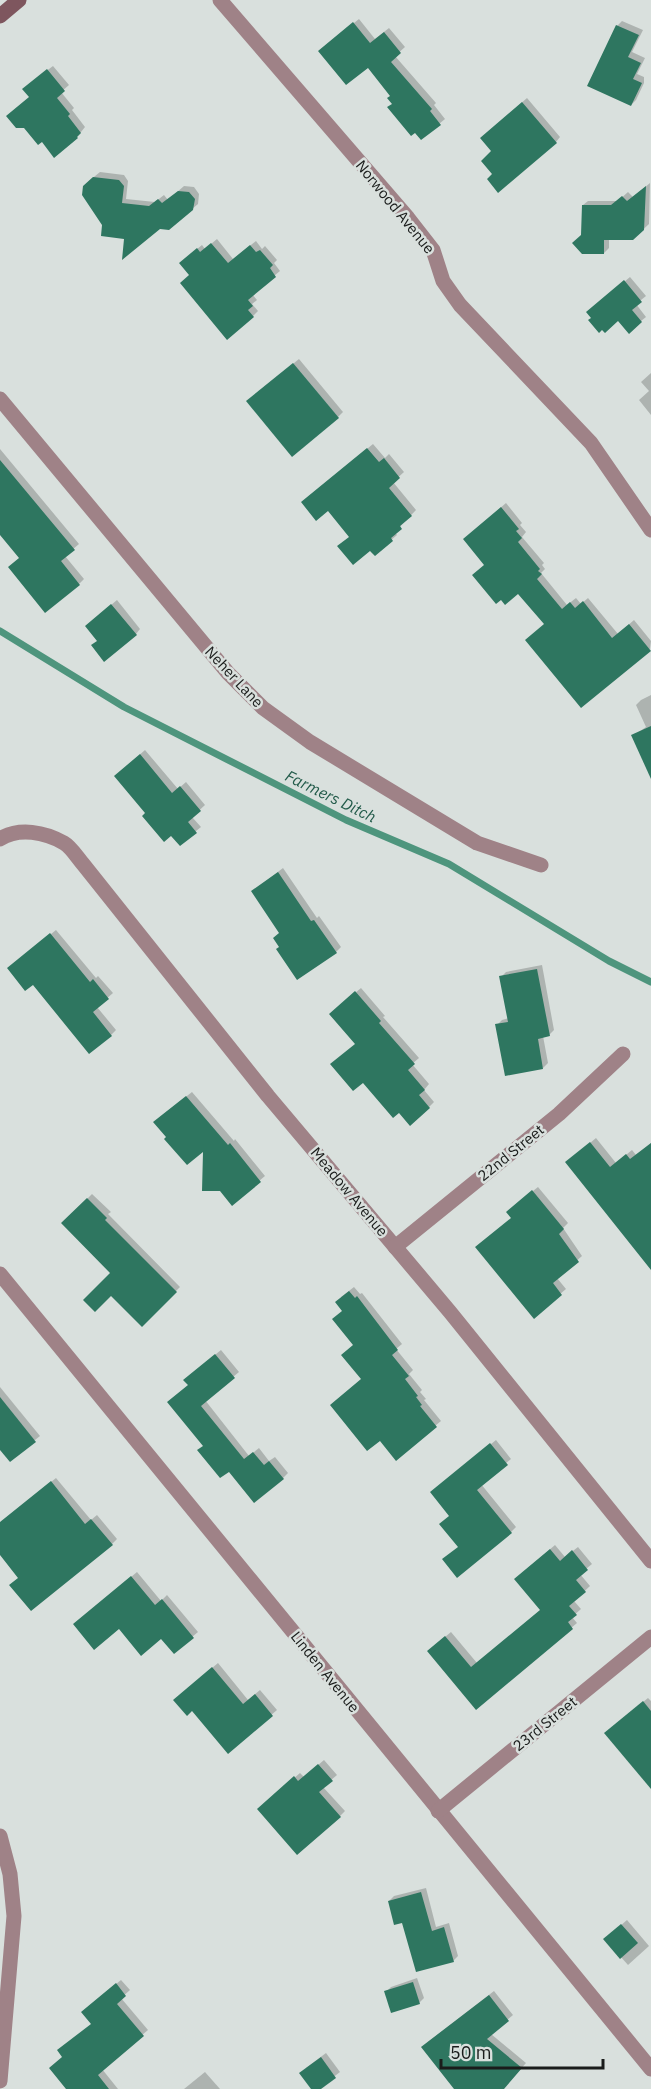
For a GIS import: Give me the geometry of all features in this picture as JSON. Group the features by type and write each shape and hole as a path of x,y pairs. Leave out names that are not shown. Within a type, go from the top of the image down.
{"street":[{"path":"0,16 20,0"},
{"name":"Norwood Avenue","path":"220,0 408,218 433,250 443,281 460,305 591,443 651,530"},
{"name":"Neher Lane","path":"0,399 228,673 263,708 310,742 477,843 541,865"},
{"name":"Meadow Avenue","path":"0,839 25,832 39,833 65,844 268,1096 450,1312 651,1561"},
{"name":"22nd Street","path":"395,1247 559,1114 623,1054"},
{"name":"Linden Avenue","path":"0,1274 651,2070"},
{"name":"23rd Street","path":"438,1811 651,1637"},
{"path":"0,1836 10,1874 14,1916 0,2081"}],"building":[{"path":"353,22 370,43 384,32 401,53 391,62 432,109 430,111 441,125 421,140 415,133 411,136 387,107 392,104 387,98 390,96 368,68 346,85 318,51"},
{"path":"616,25 639,35 628,57 641,63 633,79 642,83 631,106 587,86"},
{"path":"47,69 65,91 57,98 81,133 54,158 42,142 38,145 24,128 16,128 6,116 29,97 22,89"},
{"path":"522,102 557,143 498,193 487,179 492,174 481,161 491,151 480,138"},
{"path":"93,177 119,180 124,186 122,203 149,206 158,199 162,203 178,191 189,192 195,199 193,210 169,230 160,229 122,260 124,239 101,236 102,225 82,195 83,186"},
{"path":"646,186 644,230 633,240 604,240 604,254 582,254 572,243 581,235 582,205 611,205 622,196 627,201"},
{"path":"211,243 228,263 250,245 256,252 260,250 273,265 270,268 276,277 248,300 253,306 248,310 254,317 227,340 180,283 189,275 179,263 197,248 200,252"},
{"path":"624,280 642,302 632,310 642,322 629,334 618,321 605,333 602,330 599,333 588,320 591,318 586,312"},
{"path":"293,363 339,418 292,457 246,401"},
{"path":"367,448 379,462 384,458 400,478 389,488 412,516 400,526 402,529 391,538 393,541 375,556 370,551 353,565 337,546 349,537 328,511 316,521 301,502"},
{"path":"0,460 75,550 61,561 80,585 45,613 8,567 19,558 0,535"},
{"path":"501,507 519,529 516,531 522,538 518,542 540,569 538,571 542,574 537,579 562,609 570,602 575,608 583,601 612,638 629,624 651,651 581,708 525,640 544,624 518,594 505,605 501,600 496,604 472,575 484,565 463,539"},
{"path":"111,604 137,635 104,662 91,645 97,641 85,626"},
{"path":"651,726 651,779 631,735"},
{"path":"140,754 172,793 180,786 201,811 188,822 197,833 180,846 171,836 164,842 142,816 145,813 114,776"},
{"path":"278,872 311,921 314,920 337,953 297,980 276,949 279,947 273,938 279,933 251,891"},
{"path":"50,933 90,982 93,979 109,999 93,1012 112,1036 89,1054 33,985 25,991 7,968"},
{"path":"537,969 550,1036 538,1039 543,1069 505,1076 495,1024 508,1022 499,976"},
{"path":"355,991 415,1064 408,1070 425,1090 419,1095 430,1108 410,1126 399,1113 393,1118 363,1083 353,1091 330,1064 355,1044 329,1014"},
{"path":"186,1096 228,1145 230,1143 261,1182 232,1206 220,1191 202,1191 203,1152 187,1165 164,1139 166,1137 153,1122"},
{"path":"590,1142 610,1167 626,1154 630,1159 651,1143 651,1270 565,1162"},
{"path":"532,1190 564,1229 559,1234 579,1262 553,1283 562,1295 534,1319 475,1247 511,1218 506,1212"},
{"path":"87,1198 107,1218 105,1220 177,1292 142,1327 111,1296 95,1312 83,1300 110,1273 61,1223"},
{"path":"349,1291 355,1298 357,1296 398,1350 392,1355 409,1376 405,1379 418,1396 416,1397 422,1405 420,1406 437,1427 396,1461 380,1441 367,1451 330,1405 361,1379 341,1355 353,1345 332,1319 342,1311 335,1302"},
{"path":"215,1354 235,1378 201,1406 244,1459 253,1452 264,1465 269,1461 284,1479 254,1503 229,1472 220,1478 197,1450 203,1446 167,1402 188,1385 183,1380"},
{"path":"0,1397 36,1442 10,1462 0,1450"},
{"path":"490,1443 508,1465 477,1490 512,1533 457,1578 442,1559 458,1547 439,1524 449,1516 430,1492"},
{"path":"51,1481 85,1524 91,1519 113,1545 31,1611 9,1585 18,1578 0,1555 0,1522"},
{"path":"550,1549 560,1561 572,1550 588,1570 576,1580 586,1592 569,1606 577,1615 568,1622 573,1629 476,1710 427,1651 445,1636 471,1667 540,1610 514,1579"},
{"path":"131,1576 155,1605 162,1599 194,1638 174,1654 161,1639 141,1656 119,1629 94,1650 73,1624"},
{"path":"212,1667 243,1704 255,1694 273,1716 228,1754 192,1711 187,1716 173,1700"},
{"path":"643,1701 651,1711 651,1789 604,1733"},
{"path":"318,1764 333,1781 319,1792 341,1817 297,1855 257,1809 294,1776 298,1781"},
{"path":"421,1892 432,1931 444,1927 454,1962 416,1972 402,1923 394,1925 388,1901"},
{"path":"621,1924 638,1943 620,1959 603,1939"},
{"path":"413,1982 420,2004 391,2013 384,1991"},
{"path":"116,1983 126,1996 117,2004 144,2036 98,2075 109,2089 66,2089 49,2068 62,2057 57,2050 91,2024 81,2012"},
{"path":"489,1995 509,2021 487,2039 522,2068 504,2089 454,2089 421,2047"},
{"path":"321,2057 336,2078 321,2089 311,2089 299,2073"}],"waterway":[{"name":"Farmers Ditch","path":"0,631 124,707 346,820 449,864 609,961 651,982"}]}
